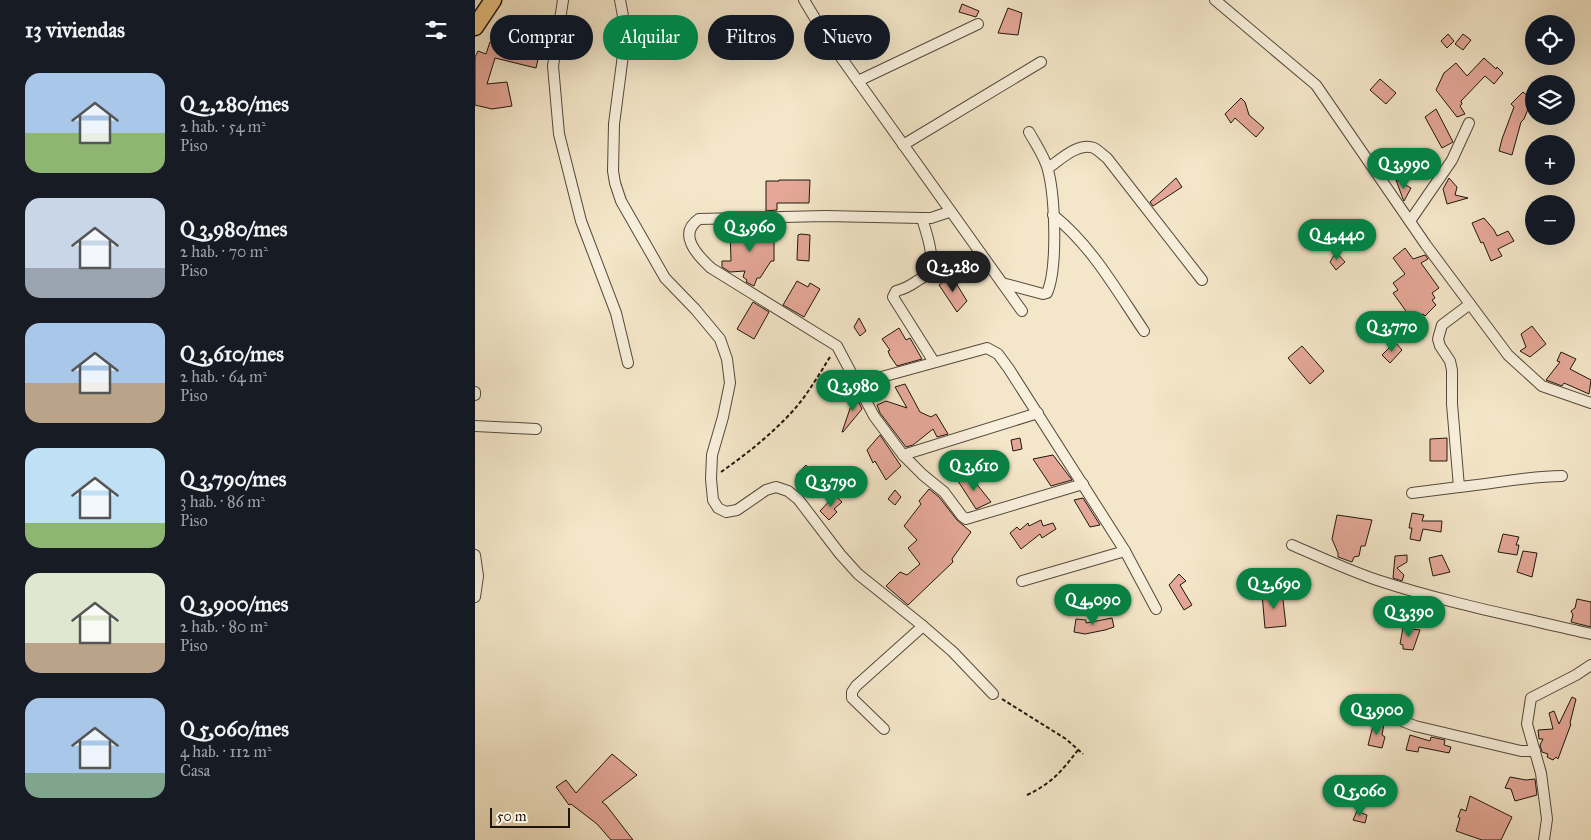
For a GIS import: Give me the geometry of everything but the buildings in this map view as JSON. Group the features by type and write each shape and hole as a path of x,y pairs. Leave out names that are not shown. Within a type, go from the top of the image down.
{"main road":[{"path":"475,27 493,0"}],"street":[{"path":"563,0 553,66 559,134 581,221 616,313 628,363"},
{"path":"621,0 626,32 614,124 613,171 621,201 665,278 721,340 727,359 730,383 712,455 711,479 713,500 718,508 726,512 737,510 766,490 776,487 788,491 798,498 840,554 858,574 953,652 993,694"},
{"path":"803,0 825,35 949,212 1022,312"},
{"path":"1215,0 1315,85 1409,220 1507,355 1542,386 1591,403"},
{"path":"858,82 978,24"},
{"path":"903,145 1041,62"},
{"path":"1409,220 1452,160 1469,124"},
{"path":"1002,283 1043,294 1047,292 1051,284 1054,257 1053,215 1048,168 1029,132"},
{"path":"1048,168 1077,149 1095,148 1107,158 1202,280"},
{"path":"949,212 931,218 825,216 709,218 699,219 692,224 688,231 690,241 699,256 711,268 837,346 874,416 903,455 944,492 966,519 1083,484"},
{"path":"1053,215 1070,229 1097,262 1144,331"},
{"path":"922,218 930,245 931,268 926,275 905,289 896,291 893,297 934,362"},
{"path":"1459,487 1451,404 1452,370 1450,361 1440,346 1438,339 1442,325 1470,304"},
{"path":"856,384 987,348 998,354 1038,413 1125,551 1156,609"},
{"path":"903,455 1038,413"},
{"path":"475,426 536,429"},
{"path":"1412,493 1498,483 1524,478 1562,476"},
{"path":"1292,545 1378,580 1464,605 1591,634"},
{"path":"1022,581 1125,551"},
{"path":"475,555 479,576 475,597"},
{"path":"884,729 852,698 852,692 856,686 923,626"},
{"path":"1544,840 1547,819 1541,773 1527,724 1531,698 1576,675 1591,665"},
{"path":"1351,701 1415,726 1521,751 1535,751"}],"path":[{"path":"711,479 741,458 797,406 837,346"},
{"path":"993,694 1030,716 1083,754"},
{"path":"1027,795 1044,787 1058,775 1078,750"}]}
